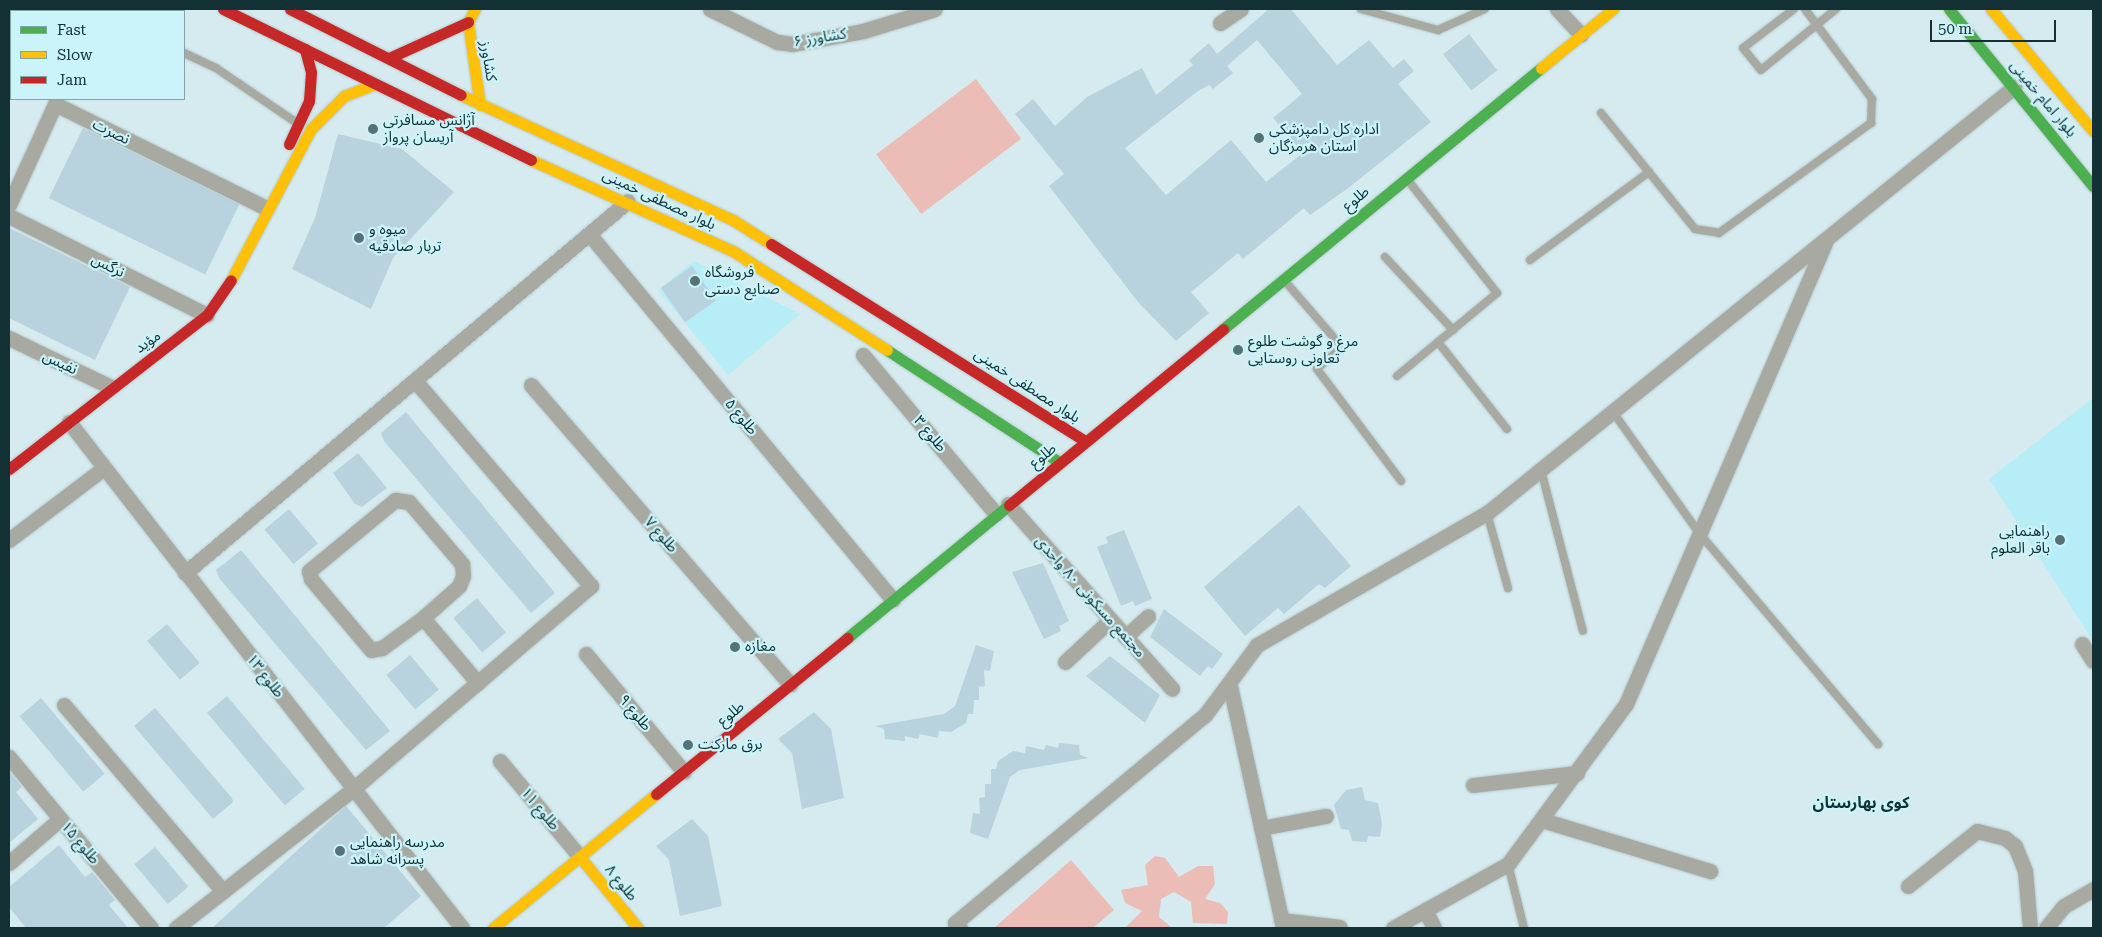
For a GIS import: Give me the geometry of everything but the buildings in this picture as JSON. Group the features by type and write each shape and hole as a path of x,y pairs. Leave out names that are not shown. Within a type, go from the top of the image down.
{"street":[{"name":"بلوار مصطفی خمینی","path":"223,9 470,132 628,201 770,272 1058,462"},
{"name":"بلوار مصطفی خمینی","path":"290,9 480,105 733,220 1085,440"},
{"name":"کشاورز","path":"475,9 468,22 480,105"},
{"name":"کشاورز ۶","path":"710,9 777,42 793,44 863,31 935,9"},
{"path":"1220,23 1241,9"},
{"path":"1557,9 1581,35"},
{"name":"طلوع","path":"493,928 1058,462 1613,9"},
{"name":"بلوار امام خمینی","path":"1949,9 2093,186"},
{"name":"بلوار امام خمینی","path":"1991,9 2093,131"},
{"name":"کشاورز","path":"389,58 468,22"},
{"name":"مؤید","path":"266,208 266,189 299,124 308,101 311,72 305,49"},
{"name":"مؤید","path":"9,469 111,387 207,315 226,289 266,208 279,194 311,129 329,107 375,84"},
{"path":"960,928 955,923 1205,715 1230,686 1257,645 1487,513 2014,88"},
{"name":"نصرت","path":"9,205 55,104 266,208"},
{"path":"185,573 628,201"},
{"name":"نرگس","path":"9,216 207,315"},
{"name":"طلوع ۵","path":"590,234 893,600"},
{"path":"1392,928 1508,864 1577,773 1626,704 1826,240"},
{"name":"نفیس","path":"9,338 111,387"},
{"path":"922,371 938,347"},
{"name":"طلوع ۳","path":"863,355 1002,509"},
{"path":"176,928 353,788 591,586 415,380"},
{"name":"طلوع ۷","path":"531,385 790,684"},
{"name":"طلوع ۱۳","path":"69,422 462,928"},
{"path":"9,540 104,468"},
{"path":"395,500 409,502 462,564 459,586 423,618 382,648 371,650 311,579 309,571 386,505 395,500"},
{"name":"مجتمع مسکونی ۸۰ واحدی","path":"1002,509 1110,620 1172,689"},
{"path":"1126,637 1148,616"},
{"path":"423,618 478,682"},
{"path":"1064,662 1110,620"},
{"path":"2082,644 2093,661"},
{"name":"طلوع ۹","path":"586,654 684,772"},
{"path":"1230,686 1282,924 1340,927"},
{"path":"64,705 223,891"},
{"name":"طلوع ۱۵","path":"9,757 151,928"},
{"name":"طلوع ۱۱","path":"500,761 580,857"},
{"path":"1473,785 1577,773"},
{"path":"1261,828 1326,816"},
{"path":"9,863 60,819"},
{"path":"1542,820 1710,871"},
{"path":"1908,886 1977,831 2005,838 2015,846 2025,872 2030,928"},
{"name":"طلوع ۸","path":"580,857 638,928"},
{"path":"2046,928 2064,906 2093,889"},
{"path":"1425,910 1434,928"}],"lane":[{"path":"1361,9 1438,30 1484,9"},
{"path":"1794,9 1743,48 1761,70 1836,9"},
{"path":"1601,114 1695,229 1719,233 1871,123 1872,98 1805,9"},
{"path":"185,53 216,68 299,124"},
{"path":"1530,260 1649,172"},
{"path":"1397,376 1497,293 1406,177"},
{"path":"1385,257 1453,330"},
{"path":"1283,278 1342,347 1317,369 1401,481"},
{"path":"1438,342 1507,429"},
{"path":"1613,412 1699,533 1878,744"},
{"path":"1541,470 1583,631"},
{"path":"1487,513 1508,588"},
{"path":"1508,864 1524,928"}],"shaded area":[{"path":"976,79 1021,139 921,214 876,154"},
{"path":"694,261 800,314 728,375 658,290"},
{"name":"راهنمایی باقر العلوم","path":"2093,398 2093,641 1989,479"},
{"path":"1155,856 1165,858 1179,877 1198,866 1213,866 1215,884 1205,899 1220,903 1228,912 1227,924 1193,923 1191,902 1174,892 1161,899 1159,917 1171,927 1184,928 1125,928 1142,911 1125,903 1121,890 1148,885 1145,865"},
{"path":"1071,860 1114,910 1093,928 994,928"}],"traffic: fast":[{"path":"1949,9 2093,186"},
{"path":"1223,329 1541,68"},
{"path":"887,350 1059,462"},
{"path":"847,638 1009,505"}],"traffic: slow":[{"path":"475,9 468,22 480,105"},
{"path":"1541,68 1613,9"},
{"path":"1991,9 2093,131"},
{"path":"231,280 311,129 344,96 375,84"},
{"path":"461,95 733,220 771,244"},
{"path":"531,160 733,251 887,350"},
{"path":"493,928 656,794"},
{"path":"580,857 638,928"}],"traffic: jam":[{"path":"223,9 531,160"},
{"path":"290,9 461,95"},
{"path":"389,58 468,22"},
{"path":"289,144 309,101 311,72 305,49"},
{"path":"771,244 1085,441"},
{"path":"9,469 207,315 231,280"},
{"path":"1009,505 1223,329"},
{"path":"656,794 847,638"}],"place":[{"name":"آژانس مسافرتی آریسان پرواز","path":"373,129"},
{"name":"اداره کل دامپزشکی استان هرمزگان","path":"1259,138"},
{"name":"میوه و تربار صادقیه","path":"359,238"},
{"name":"فروشگاه صنایع دستی","path":"695,281"},
{"name":"مرغ و گوشت طلوع تعاونی روستایی","path":"1238,350"},
{"name":"راهنمایی باقر العلوم","path":"2060,540"},
{"name":"مغازه","path":"735,647"},
{"name":"برق مارکت","path":"688,745"},
{"name":"مدرسه راهنمایی پسرانه شاهد","path":"340,851"}],"district":[{"name":"کوی بهارستان","path":"1861,803"}]}
